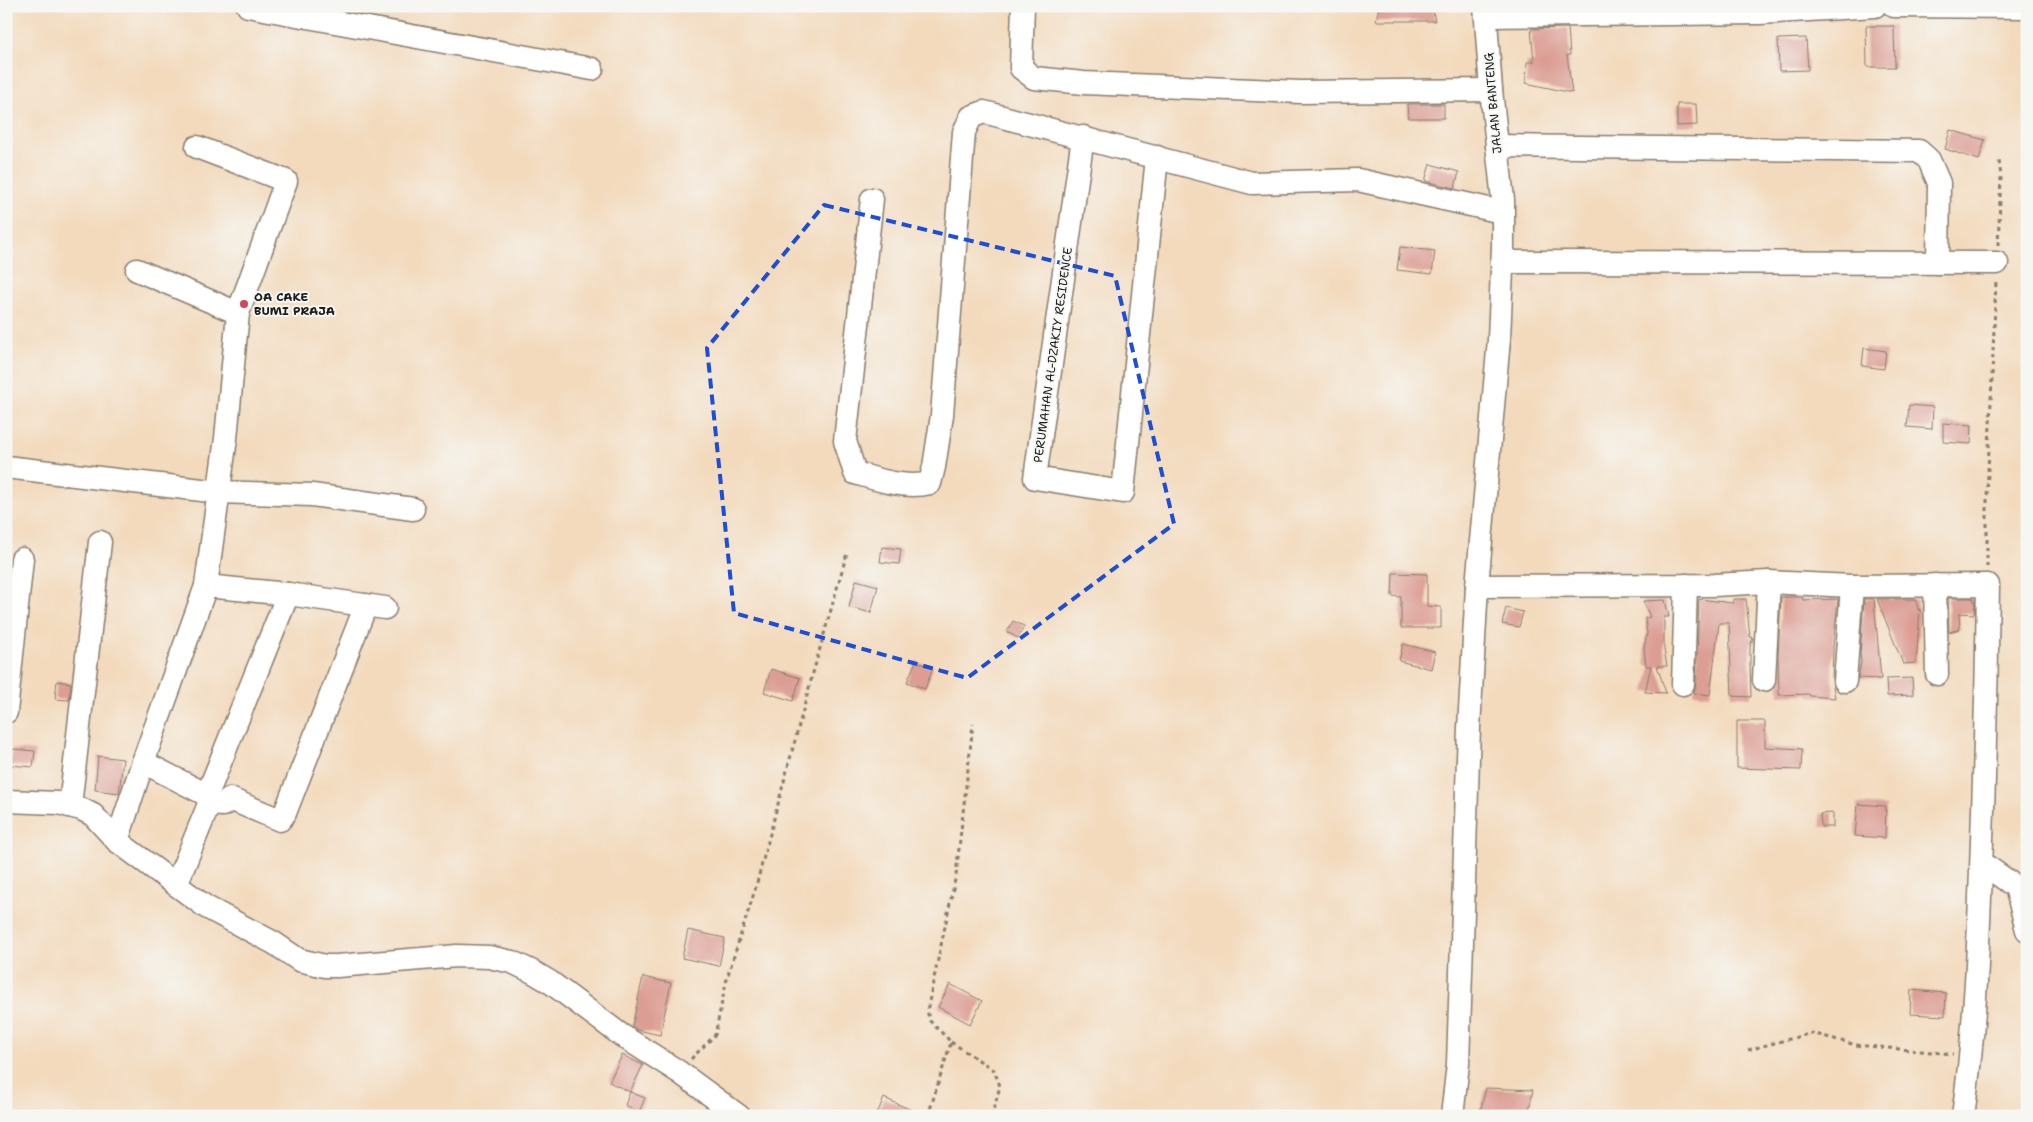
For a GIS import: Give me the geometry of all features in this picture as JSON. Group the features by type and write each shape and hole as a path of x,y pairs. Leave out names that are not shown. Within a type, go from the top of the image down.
{"street":[{"path":"248,6 592,69"},
{"path":"1023,6 1021,68 1034,78 1084,83 1301,92 1491,90"},
{"path":"1486,11 1760,13 1875,6"},
{"path":"1894,6 2027,6"},
{"name":"JALAN BANTENG","path":"1452,1116 1458,1064 1469,728 1477,586 1497,359 1502,262 1502,206 1486,11"},
{"path":"872,200 845,441 855,473 881,480 919,486 930,483 942,415 964,132 971,117 984,112 1252,182 1358,180 1502,206"},
{"name":"PERUMAHAN AL-DZAKIY RESIDENCE","path":"1083,137 1036,478 1123,492 1157,157"},
{"path":"1497,146 1919,151 1929,160 1939,183 1938,263"},
{"path":"117,841 206,586 226,438 238,313 286,181 197,147"},
{"path":"1502,262 1997,263"},
{"path":"137,270 238,313"},
{"path":"6,466 219,492 312,495 413,509"},
{"path":"70,806 100,542"},
{"path":"6,712 22,559"},
{"path":"1477,586 1686,585 1769,582 1852,586 1988,585 1978,976 1972,1056 1963,1116"},
{"path":"1764,680 1769,582"},
{"path":"1683,684 1686,585"},
{"path":"1935,585 1937,674"},
{"path":"143,762 208,799 224,805 230,799 280,820 285,813 375,606 288,594 206,586"},
{"path":"1844,681 1852,586"},
{"path":"176,885 288,594"},
{"path":"6,801 58,803 93,815 117,841 176,885 206,906 274,943 299,960 313,964 337,966 457,956 512,962 550,982 621,1035 679,1072 740,1116"},
{"path":"1982,863 2016,886 2027,930"}],"path":[{"path":"1988,585 1987,496 2001,177 2000,162"},
{"path":"679,1072 715,1035 727,978 754,890 847,553"},
{"path":"973,724 956,875 927,1011 930,1021 950,1042 994,1070 1000,1086 992,1116"},
{"path":"1748,1050 1812,1033 1856,1045 1972,1056"},
{"path":"928,1116 950,1042"}],"highlighted area":[{"path":"824,205 1115,276 1174,524 967,678 734,613 707,348"}],"building":[{"path":"1379,6 1432,6 1435,21 1376,21"},
{"path":"1866,26 1894,26 1895,67 1867,67"},
{"path":"1568,28 1570,55 1567,55 1572,93 1526,83 1527,62 1534,62 1531,29"},
{"path":"1806,38 1808,70 1779,71 1778,39"},
{"path":"1407,104 1444,104 1444,118 1408,118"},
{"path":"1677,104 1696,104 1697,125 1677,126"},
{"path":"1950,130 1985,140 1979,160 1945,149"},
{"path":"1430,164 1459,172 1455,188 1425,181"},
{"path":"1400,247 1435,251 1432,274 1397,270"},
{"path":"1864,348 1886,351 1884,369 1862,366"},
{"path":"1909,405 1933,407 1932,429 1907,427"},
{"path":"1943,423 1972,425 1971,444 1943,442"},
{"path":"882,547 901,549 899,564 880,562"},
{"path":"1393,573 1427,574 1427,606 1441,607 1441,628 1401,628 1401,597 1392,596"},
{"path":"856,580 878,586 871,613 849,607"},
{"path":"1781,597 1802,597 1803,600 1838,599 1832,680 1835,698 1810,696 1809,694 1779,695 1778,656"},
{"path":"1948,598 1973,598 1975,605 1974,614 1959,613 1960,629 1949,632"},
{"path":"1699,599 1733,603 1733,599 1746,599 1750,637 1753,638 1750,647 1751,697 1732,696 1729,623 1719,623 1710,695 1694,693 1696,684"},
{"path":"1864,599 1874,599 1881,679 1858,678 1861,662"},
{"path":"1877,599 1916,599 1918,610 1920,609 1916,663 1903,664"},
{"path":"1665,600 1669,617 1664,617 1664,650 1667,666 1657,666 1666,693 1645,692 1651,666 1646,666 1644,648 1647,633 1645,618 1650,617 1643,601"},
{"path":"1506,608 1523,612 1519,627 1502,624"},
{"path":"1013,621 1024,626 1018,638 1007,632"},
{"path":"1403,644 1435,652 1431,669 1399,661"},
{"path":"916,661 933,668 925,689 907,682"},
{"path":"771,669 800,678 793,701 764,692"},
{"path":"1912,678 1913,695 1887,696 1886,679"},
{"path":"57,681 71,683 69,700 55,699"},
{"path":"1737,721 1765,721 1765,747 1802,749 1801,770 1737,768"},
{"path":"12,749 35,751 33,767 10,765"},
{"path":"98,756 123,759 119,793 95,790"},
{"path":"1858,804 1886,806 1885,838 1855,836"},
{"path":"1833,813 1833,827 1821,827 1820,814"},
{"path":"688,930 725,938 719,966 682,958"},
{"path":"643,977 671,983 660,1035 638,1030 632,1026"},
{"path":"950,984 982,1001 970,1024 938,1007"},
{"path":"1911,990 1946,993 1945,1016 1910,1014"},
{"path":"622,1055 643,1065 630,1092 609,1082"},
{"path":"1486,1088 1533,1090 1528,1116 1479,1116"},
{"path":"630,1092 645,1098 639,1112 625,1105"},
{"path":"884,1098 925,1116 876,1116"}],"place":[{"name":"OA CAKE BUMI PRAJA","path":"244,304"}]}
